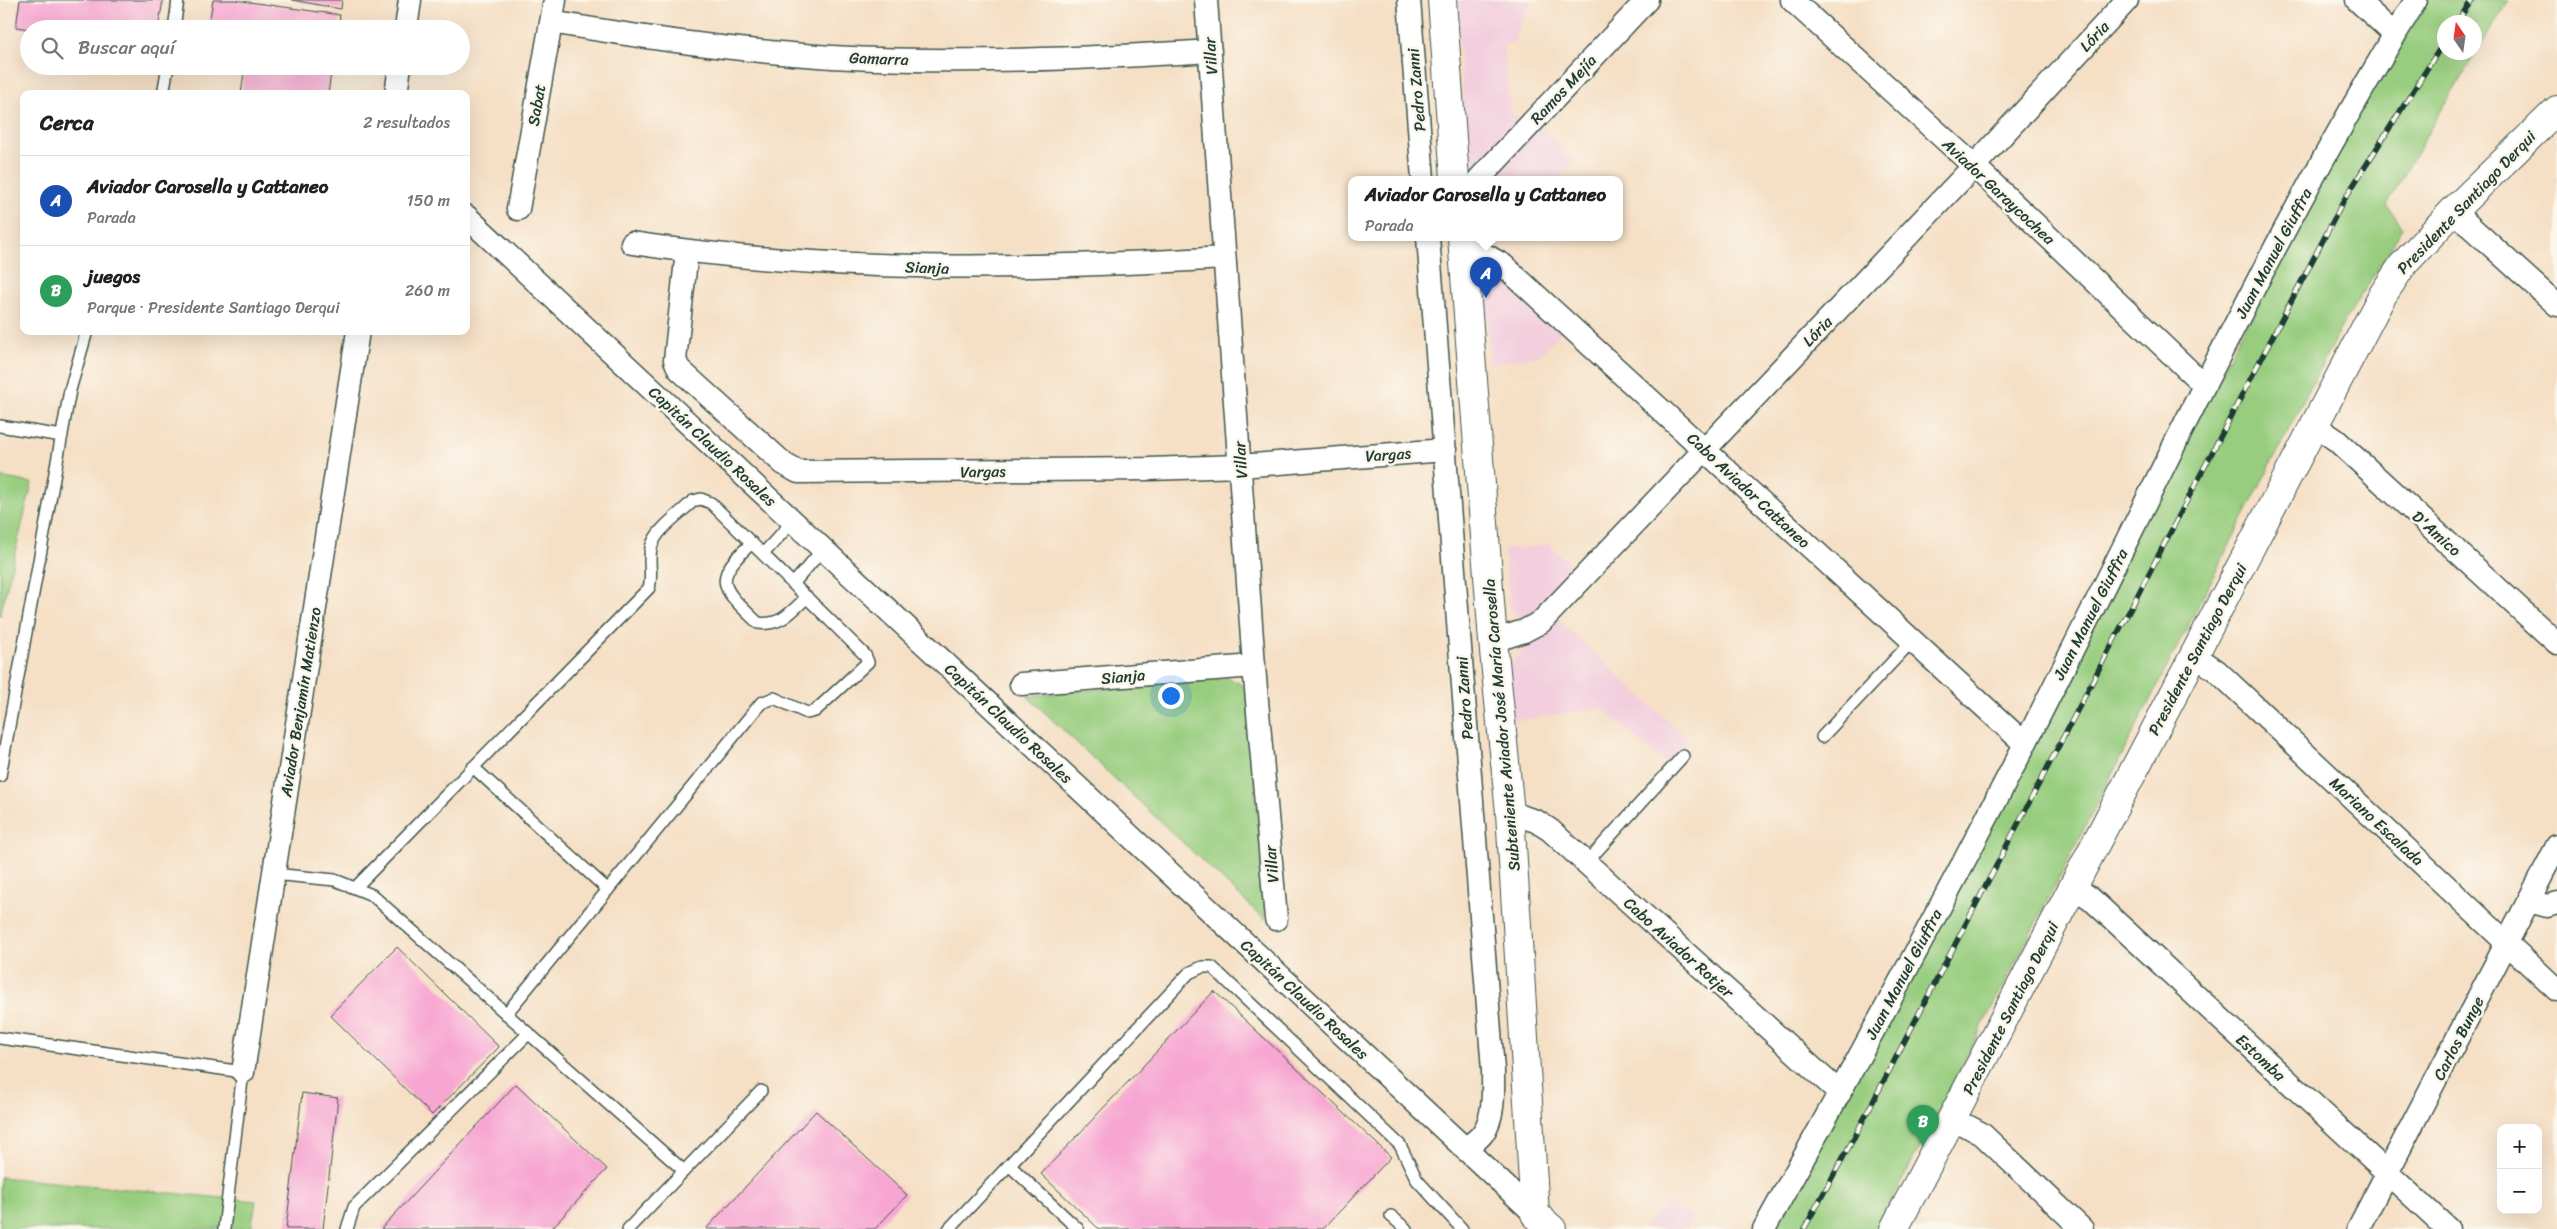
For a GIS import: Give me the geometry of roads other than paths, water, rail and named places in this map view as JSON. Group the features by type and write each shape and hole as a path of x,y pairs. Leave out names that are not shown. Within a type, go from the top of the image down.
{"street":[{"path":"407,20 410,0"},
{"name":"Sabat","path":"518,209 555,0"},
{"name":"Villar","path":"1206,0 1223,258 1254,666 1276,920"},
{"name":"Pedro Zanni","path":"1409,0 1423,176"},
{"path":"1442,0 1455,176"},
{"name":"Ramos Mejía","path":"1482,176 1647,0"},
{"name":"Aviador Garaycochea","path":"1792,0 1974,166 2204,384"},
{"name":"Lória","path":"1492,641 1524,631 1541,622 1974,166 2127,0"},
{"path":"2357,0 2395,35"},
{"name":"Juan Manuel Giuffra","path":"1764,1229 1840,1093 2025,744 2204,384 2317,168 2416,0"},
{"name":"Gamarra","path":"551,22 655,40 832,57 1046,59 1210,51"},
{"path":"397,90 399,75"},
{"name":"Presidente Santiago Derqui","path":"1894,1229 2072,886 2391,281 2453,211 2557,110"},
{"path":"2453,211 2557,305"},
{"name":"Capitán Claudio Rosales","path":"470,220 1544,1221"},
{"name":"Pedro Zanni","path":"1428,241 1492,1070 1493,1098 1489,1120 1483,1134 1466,1150"},
{"name":"Sianja","path":"632,243 757,259 951,268 1047,266 1223,258"},
{"name":"Cabo Aviador Cattaneo","path":"1463,243 1503,265 2025,744"},
{"name":"Subteniente Aviador José María Carosella","path":"1463,243 1492,641 1510,813 1544,1221"},
{"name":"Vargas","path":"688,251 675,360 679,369 784,464 798,472 1149,469 1240,466 1445,450"},
{"name":"Aviador Benjamín Matienzo","path":"243,1072 272,874 357,335"},
{"name":"D'Amico","path":"2314,425 2336,440 2557,643"},
{"name":"Mariano Escalada","path":"2194,655 2217,671 2557,990"},
{"name":"Sianja","path":"1021,684 1254,666"},
{"name":"Cabo Aviador Rotjer","path":"1510,813 1543,825 1840,1093"},
{"name":"Carlos Bunge","path":"2358,1229 2557,846"},
{"name":"Estomba","path":"2072,886 2097,905 2448,1229"},
{"path":"2529,901 2547,906 2557,903"},
{"path":"1951,1121 1982,1134 2082,1229"}],"lane":[{"path":"175,20 178,0"},
{"path":"164,90 166,75"},
{"path":"0,776 70,390 86,335"},
{"path":"0,426 62,436"},
{"path":"356,887 649,588 651,580 651,549 654,539 693,501 701,499 710,503 865,655 868,662 815,711 807,713 774,698 761,703 506,1014"},
{"path":"763,554 793,521"},
{"path":"752,543 734,558 727,568 725,582 727,593 758,623 764,624 778,623 807,598"},
{"path":"793,584 822,549"},
{"path":"1822,737 1912,641"},
{"path":"1586,863 1684,756"},
{"path":"473,768 608,890"},
{"path":"272,874 335,880 372,895 683,1170"},
{"path":"949,1229 1190,973 1202,967 1212,967 1400,1144 1417,1180 1462,1229"},
{"path":"347,1229 354,1207 528,1033"},
{"path":"0,1038 243,1072 224,1229"},
{"path":"628,1229 761,1091"},
{"path":"1009,1165 1078,1229"},
{"path":"1391,1216 1406,1229"}],"railway":[{"path":"2462,15 2472,0"},
{"path":"1804,1229 1856,1134 2344,200 2437,53"}],"place":[{"name":"Aviador Carosella y Cattaneo","path":"1486,298"},
{"name":"juegos","path":"1923,1146"}]}
